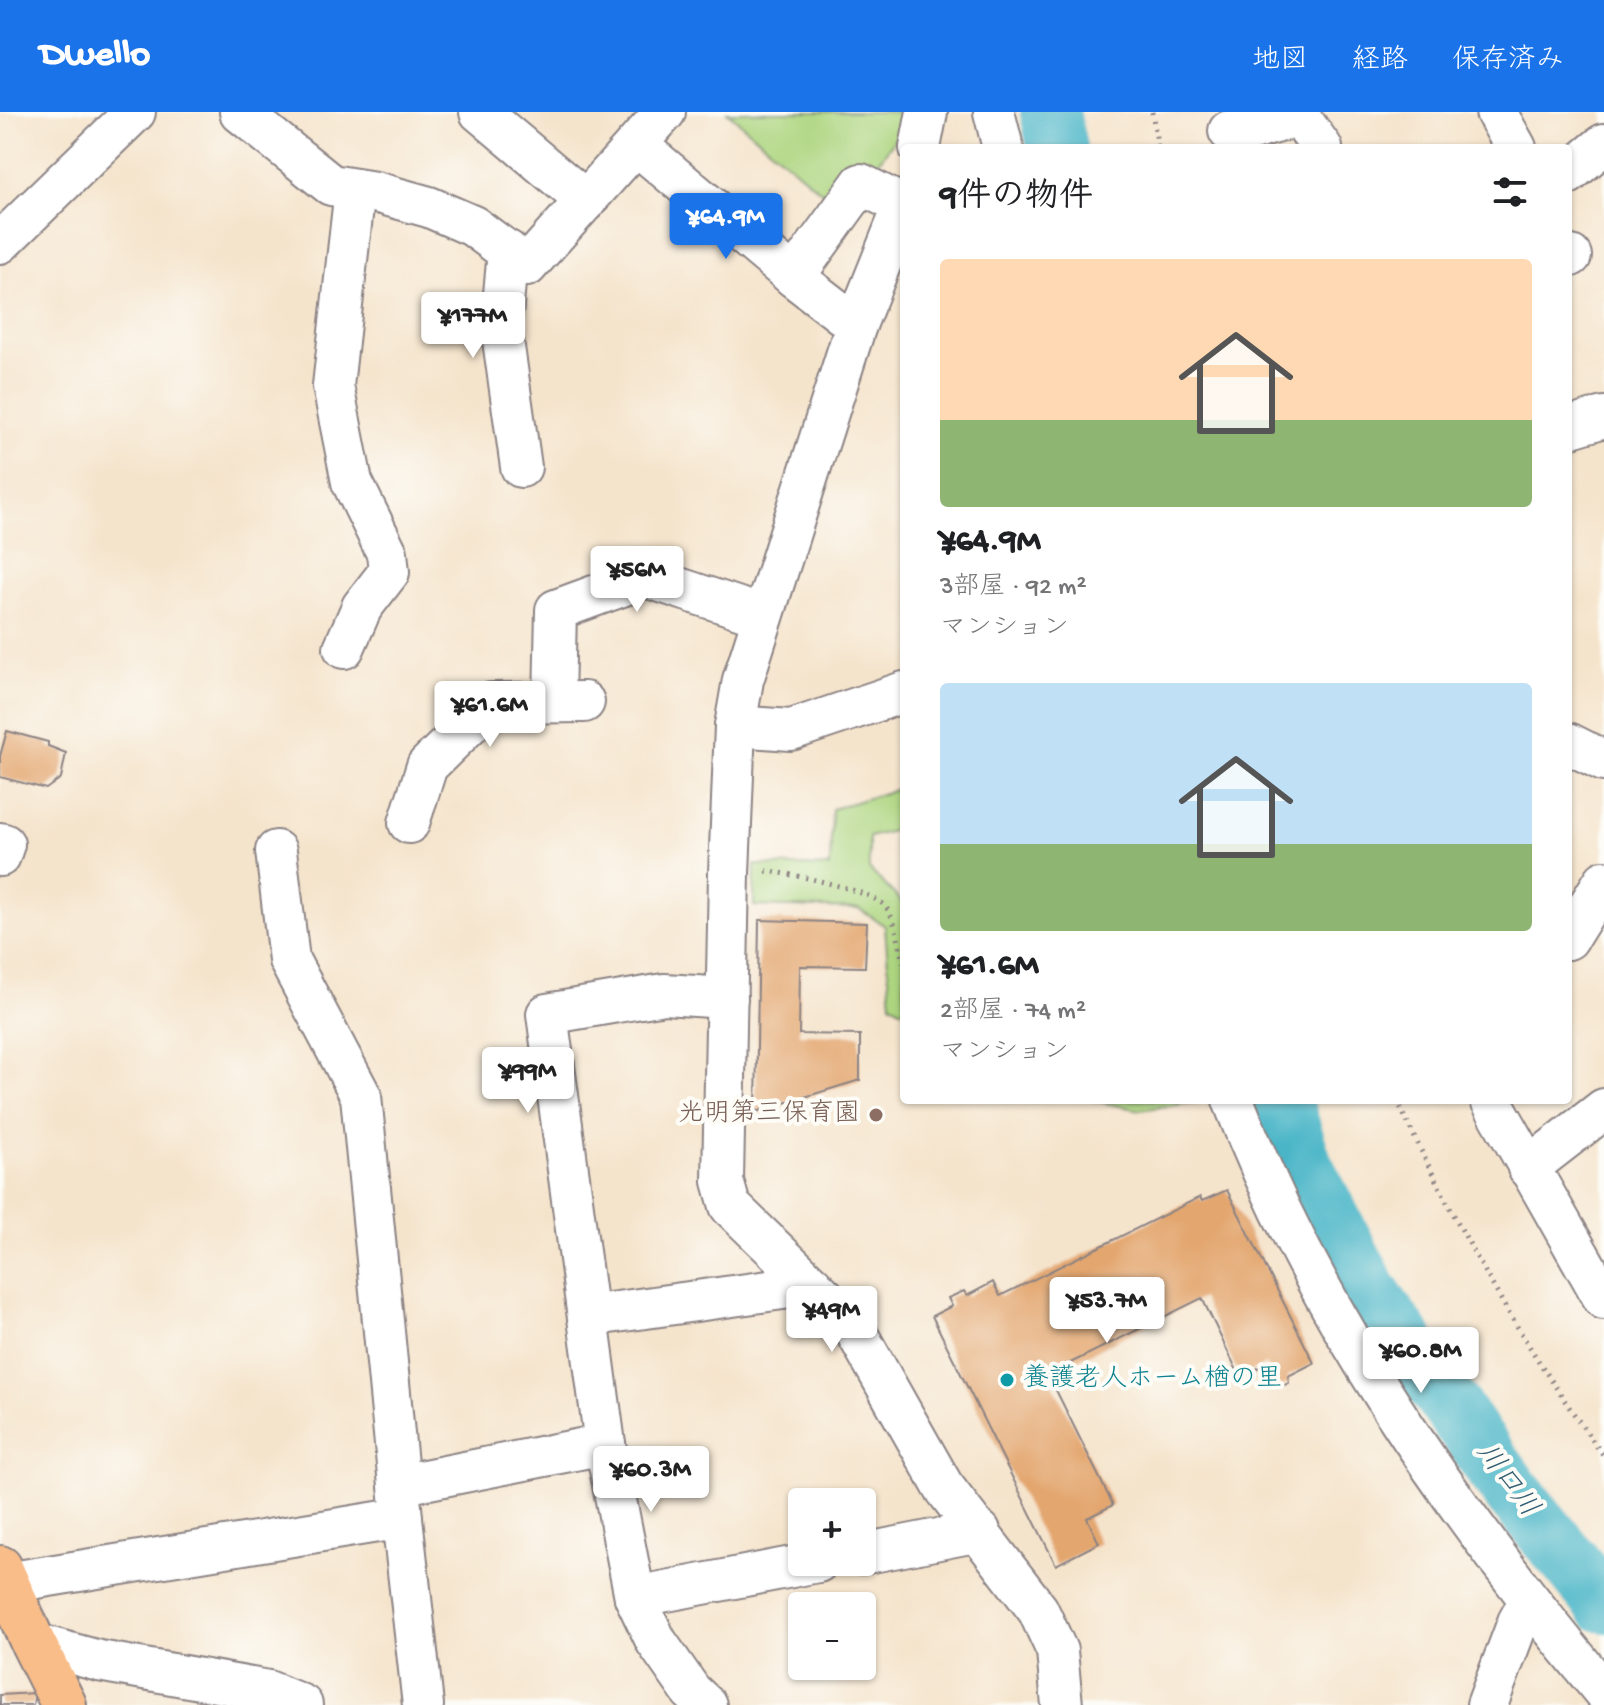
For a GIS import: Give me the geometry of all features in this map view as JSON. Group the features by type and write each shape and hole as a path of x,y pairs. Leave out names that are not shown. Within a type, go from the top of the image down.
{"main road":[{"path":"3,1576 64,1705"}],"street":[{"path":"0,243 135,112"},
{"path":"240,112 331,185 375,192 444,213 473,226 527,266 665,112"},
{"path":"480,112 586,201"},
{"path":"921,144 927,112"},
{"path":"994,112 1002,144"},
{"path":"1496,112 1514,144"},
{"path":"1223,130 1245,132 1299,116 1319,144"},
{"path":"1572,171 1604,144"},
{"path":"637,145 856,325"},
{"path":"794,277 861,184 900,204"},
{"path":"344,648 362,607 389,572 387,553 352,482 333,386 355,189"},
{"path":"900,216 856,325 743,680 735,726 729,873 723,1181 730,1206 851,1323 943,1486 1038,1610 1057,1651 1062,1705"},
{"path":"508,251 501,326 521,467"},
{"path":"1572,427 1604,417"},
{"path":"409,823 427,766 491,703 569,702 556,610 646,577 763,616"},
{"path":"735,726 791,730 900,693"},
{"path":"1572,745 1604,761"},
{"path":"0,843 4,844 0,856"},
{"path":"276,851 289,960 361,1096 423,1705"},
{"path":"1572,933 1604,881"},
{"path":"706,1705 691,1691 656,1641 635,1597 605,1444 547,1014 664,994 727,998"},
{"path":"1235,1104 1281,1208 1345,1330 1417,1450 1529,1602 1604,1692"},
{"path":"1493,1104 1604,1299"},
{"path":"1528,1168 1604,1109"},
{"path":"588,1316 812,1285"},
{"path":"3,1576 400,1502 605,1444"},
{"path":"876,1551 980,1531"},
{"path":"635,1597 788,1568"},
{"path":"1487,1705 1518,1622 1529,1602"},
{"path":"33,1643 99,1661 268,1691 302,1705"}],"path":[{"path":"1152,112 1157,144"},
{"path":"729,873 750,870 784,873 853,889 882,903 894,920 900,947"},
{"path":"1399,1104 1474,1255 1526,1342 1604,1456"}],"green space":[{"path":"727,112 915,112 843,210"},
{"path":"900,788 900,829 869,837 869,869 900,900 900,1009 891,1004 885,926 859,909 754,906 755,865 830,867 832,809"},
{"path":"1110,1104 1183,1104 1140,1110"}],"building":[{"path":"7,731 48,742 48,746 66,753 61,778 46,789 0,777 0,756"},
{"name":"光明第三保育園","path":"759,920 867,923 865,967 800,966 799,1034 860,1035 860,1080 756,1112"},
{"name":"養護老人ホーム楢の里","path":"1227,1190 1314,1363 1288,1376 1289,1383 1278,1388 1266,1364 1240,1377 1202,1298 1048,1374 1113,1505 1087,1518 1099,1543 1056,1565 932,1316 952,1306 948,1298 964,1291 967,1296 993,1282 1000,1296 1200,1197 1202,1201"},
{"path":"35,1693 33,1705 0,1705 0,1695"}],"waterway":[{"name":"川口川","path":"1050,112 1056,144"},
{"name":"川口川","path":"1283,1104 1303,1166 1369,1292 1509,1488 1604,1603"}],"place":[{"name":"光明第三保育園","path":"876,1115"},
{"name":"養護老人ホーム楢の里","path":"1007,1380"}]}
